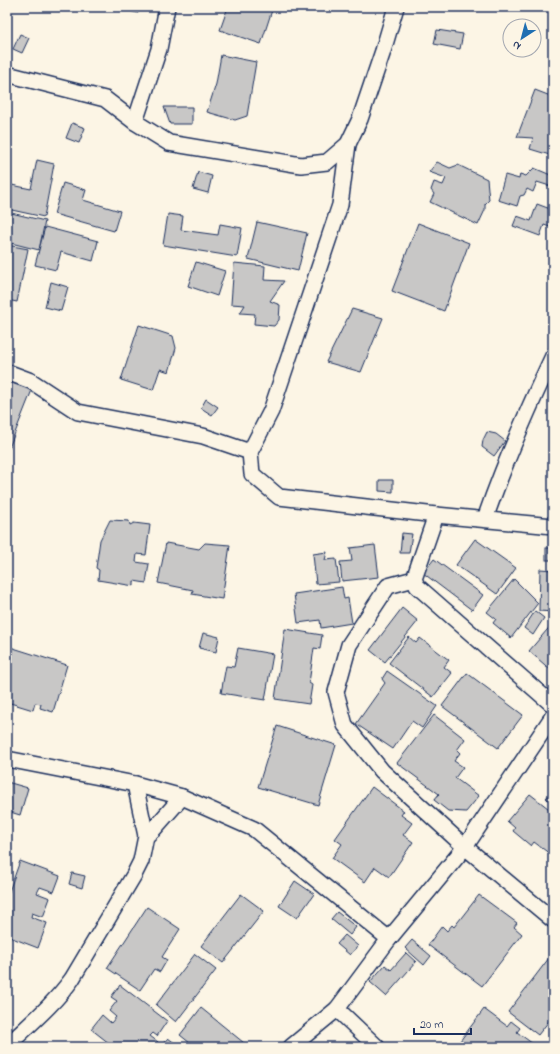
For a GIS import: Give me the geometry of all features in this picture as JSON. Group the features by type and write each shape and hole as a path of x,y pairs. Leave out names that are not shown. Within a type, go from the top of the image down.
{"street":[{"path":"135,122 159,49 167,7"},
{"path":"396,7 360,119 348,144 340,205 271,410 250,452 252,474 278,497 436,515 553,526"},
{"path":"7,74 105,99 135,122 169,143 301,165 327,162 348,144"},
{"path":"485,520 493,495 527,412 553,356"},
{"path":"7,372 31,381 78,412 203,436 250,452"},
{"path":"436,515 414,579 417,586 553,705"},
{"path":"414,579 388,586 350,645 336,692 346,725 382,771 465,847 553,920"},
{"path":"291,1047 337,1009 389,938 465,847 553,716"},
{"path":"7,759 135,784 182,797 254,828 389,938"},
{"path":"7,1046 62,993 72,979 141,861 146,836 135,784"},
{"path":"146,836 182,797"},
{"path":"337,1009 377,1047"}],"building":[{"path":"111,7 139,7 138,13"},
{"path":"228,7 273,7 261,44 220,30"},
{"path":"437,30 463,34 460,49 434,44"},
{"path":"20,34 29,38 22,53 13,49"},
{"path":"221,55 256,62 247,116 235,120 207,112 216,84"},
{"path":"535,90 553,97 553,156 530,149 533,138 517,137"},
{"path":"164,107 192,107 192,124 170,124"},
{"path":"72,123 85,128 79,143 66,138"},
{"path":"37,160 54,164 44,217 7,209 7,184 31,189"},
{"path":"437,162 450,168 458,165 487,179 489,200 485,204 485,210 478,225 430,202 434,194 431,190 434,182 443,185 446,178 429,172"},
{"path":"534,168 553,176 553,187 537,182 533,192 527,189 524,195 520,196 517,206 498,200 505,175 519,179 520,174 526,176"},
{"path":"198,172 212,176 208,193 193,189"},
{"path":"63,183 86,190 83,200 120,211 114,231 54,214"},
{"path":"537,204 553,210 553,228 544,225 540,236 513,226 517,216 531,221"},
{"path":"7,212 45,221 39,250 7,242"},
{"path":"168,214 183,216 181,230 218,235 220,224 242,228 237,257 163,245"},
{"path":"257,222 307,233 298,271 248,259"},
{"path":"418,223 469,243 444,311 392,291"},
{"path":"45,227 98,241 93,261 61,252 56,270 35,265"},
{"path":"7,245 28,249 17,302 7,300"},
{"path":"196,262 225,271 217,296 188,286"},
{"path":"234,263 265,266 264,280 284,281 270,301 280,305 279,320 274,326 254,324 255,314 240,313 245,305 231,304"},
{"path":"51,282 68,287 61,311 45,307"},
{"path":"352,309 383,318 361,372 326,362"},
{"path":"139,325 173,336 176,348 169,372 160,369 153,390 121,380"},
{"path":"7,381 32,390 7,453"},
{"path":"206,399 218,407 212,415 201,408"},
{"path":"487,432 496,434 505,441 494,456 482,447 483,440"},
{"path":"379,480 393,480 393,492 379,491"},
{"path":"110,520 129,521 130,525 134,523 150,525 146,555 137,554 136,562 149,564 146,583 134,581 134,586 98,580 99,570 96,568 100,540"},
{"path":"402,533 412,534 409,553 400,553"},
{"path":"475,539 516,568 497,594 456,565"},
{"path":"166,543 199,549 205,543 230,545 222,599 192,594 193,590 158,583"},
{"path":"375,545 379,577 342,581 340,562 352,561 350,548"},
{"path":"546,548 553,548 553,560 546,560"},
{"path":"327,552 325,560 336,559 339,582 316,584 313,554"},
{"path":"434,559 483,595 472,610 423,573"},
{"path":"540,569 553,570 553,612 539,611"},
{"path":"514,579 538,603 511,638 493,623 496,619 487,612"},
{"path":"342,587 344,599 348,598 352,623 321,628 320,620 298,623 294,594"},
{"path":"402,608 418,621 385,662 370,650"},
{"path":"535,611 544,618 533,635 524,628"},
{"path":"553,623 553,672 529,651"},
{"path":"285,629 322,635 320,649 314,648 309,683 312,685 309,704 275,699"},
{"path":"203,633 219,637 216,652 199,648"},
{"path":"409,637 416,643 420,638 449,660 444,667 452,673 433,697 389,663"},
{"path":"7,646 67,665 53,712 40,708 41,704 35,703 33,710 7,702"},
{"path":"238,648 273,654 265,700 221,693 226,666 234,667"},
{"path":"387,671 437,706 422,728 412,721 393,749 356,724 385,683 382,679"},
{"path":"467,673 523,715 498,748 442,706"},
{"path":"434,715 465,739 457,750 460,753 454,761 463,767 455,778 479,796 466,812 448,811 434,800 439,794 397,763"},
{"path":"277,726 336,745 318,805 258,787"},
{"path":"7,782 28,788 20,815 7,811"},
{"path":"372,787 404,811 401,815 412,823 403,835 413,842 389,877 375,867 365,882 332,858 342,844 335,839"},
{"path":"553,790 553,804 546,798"},
{"path":"530,794 553,812 553,851 550,854 534,842 531,846 513,831 515,828 507,821"},
{"path":"20,861 60,876 54,892 40,887 37,893 50,898 43,917 32,913 31,917 47,923 38,948 7,936 7,897"},
{"path":"72,873 85,876 82,888 69,884"},
{"path":"295,881 314,894 297,918 279,906"},
{"path":"241,894 264,911 223,963 201,946"},
{"path":"479,895 517,923 514,927 522,934 482,986 428,945 442,926 447,931 452,925 454,927"},
{"path":"147,907 180,929 162,957 167,960 160,972 154,969 140,990 107,968"},
{"path":"337,912 356,927 350,935 331,919"},
{"path":"345,935 358,946 350,955 337,944"},
{"path":"412,940 431,956 424,965 405,948"},
{"path":"406,953 416,962 386,996 370,982 385,965 391,970"},
{"path":"195,954 216,970 176,1022 156,1005"},
{"path":"549,958 553,961 553,1023 549,1021 538,1035 508,1012"},
{"path":"120,985 167,1021 157,1036 153,1033 150,1036 158,1042 154,1047 114,1047 91,1029 102,1015 111,1023 116,1017 109,1011 117,1001 111,997"},
{"path":"201,1008 249,1047 195,1047 180,1035"},
{"path":"484,1009 507,1026 511,1021 520,1028 517,1032 537,1047 469,1047 460,1041"},
{"path":"553,1023 553,1031 549,1028"},
{"path":"168,1038 180,1047 160,1047"}]}
